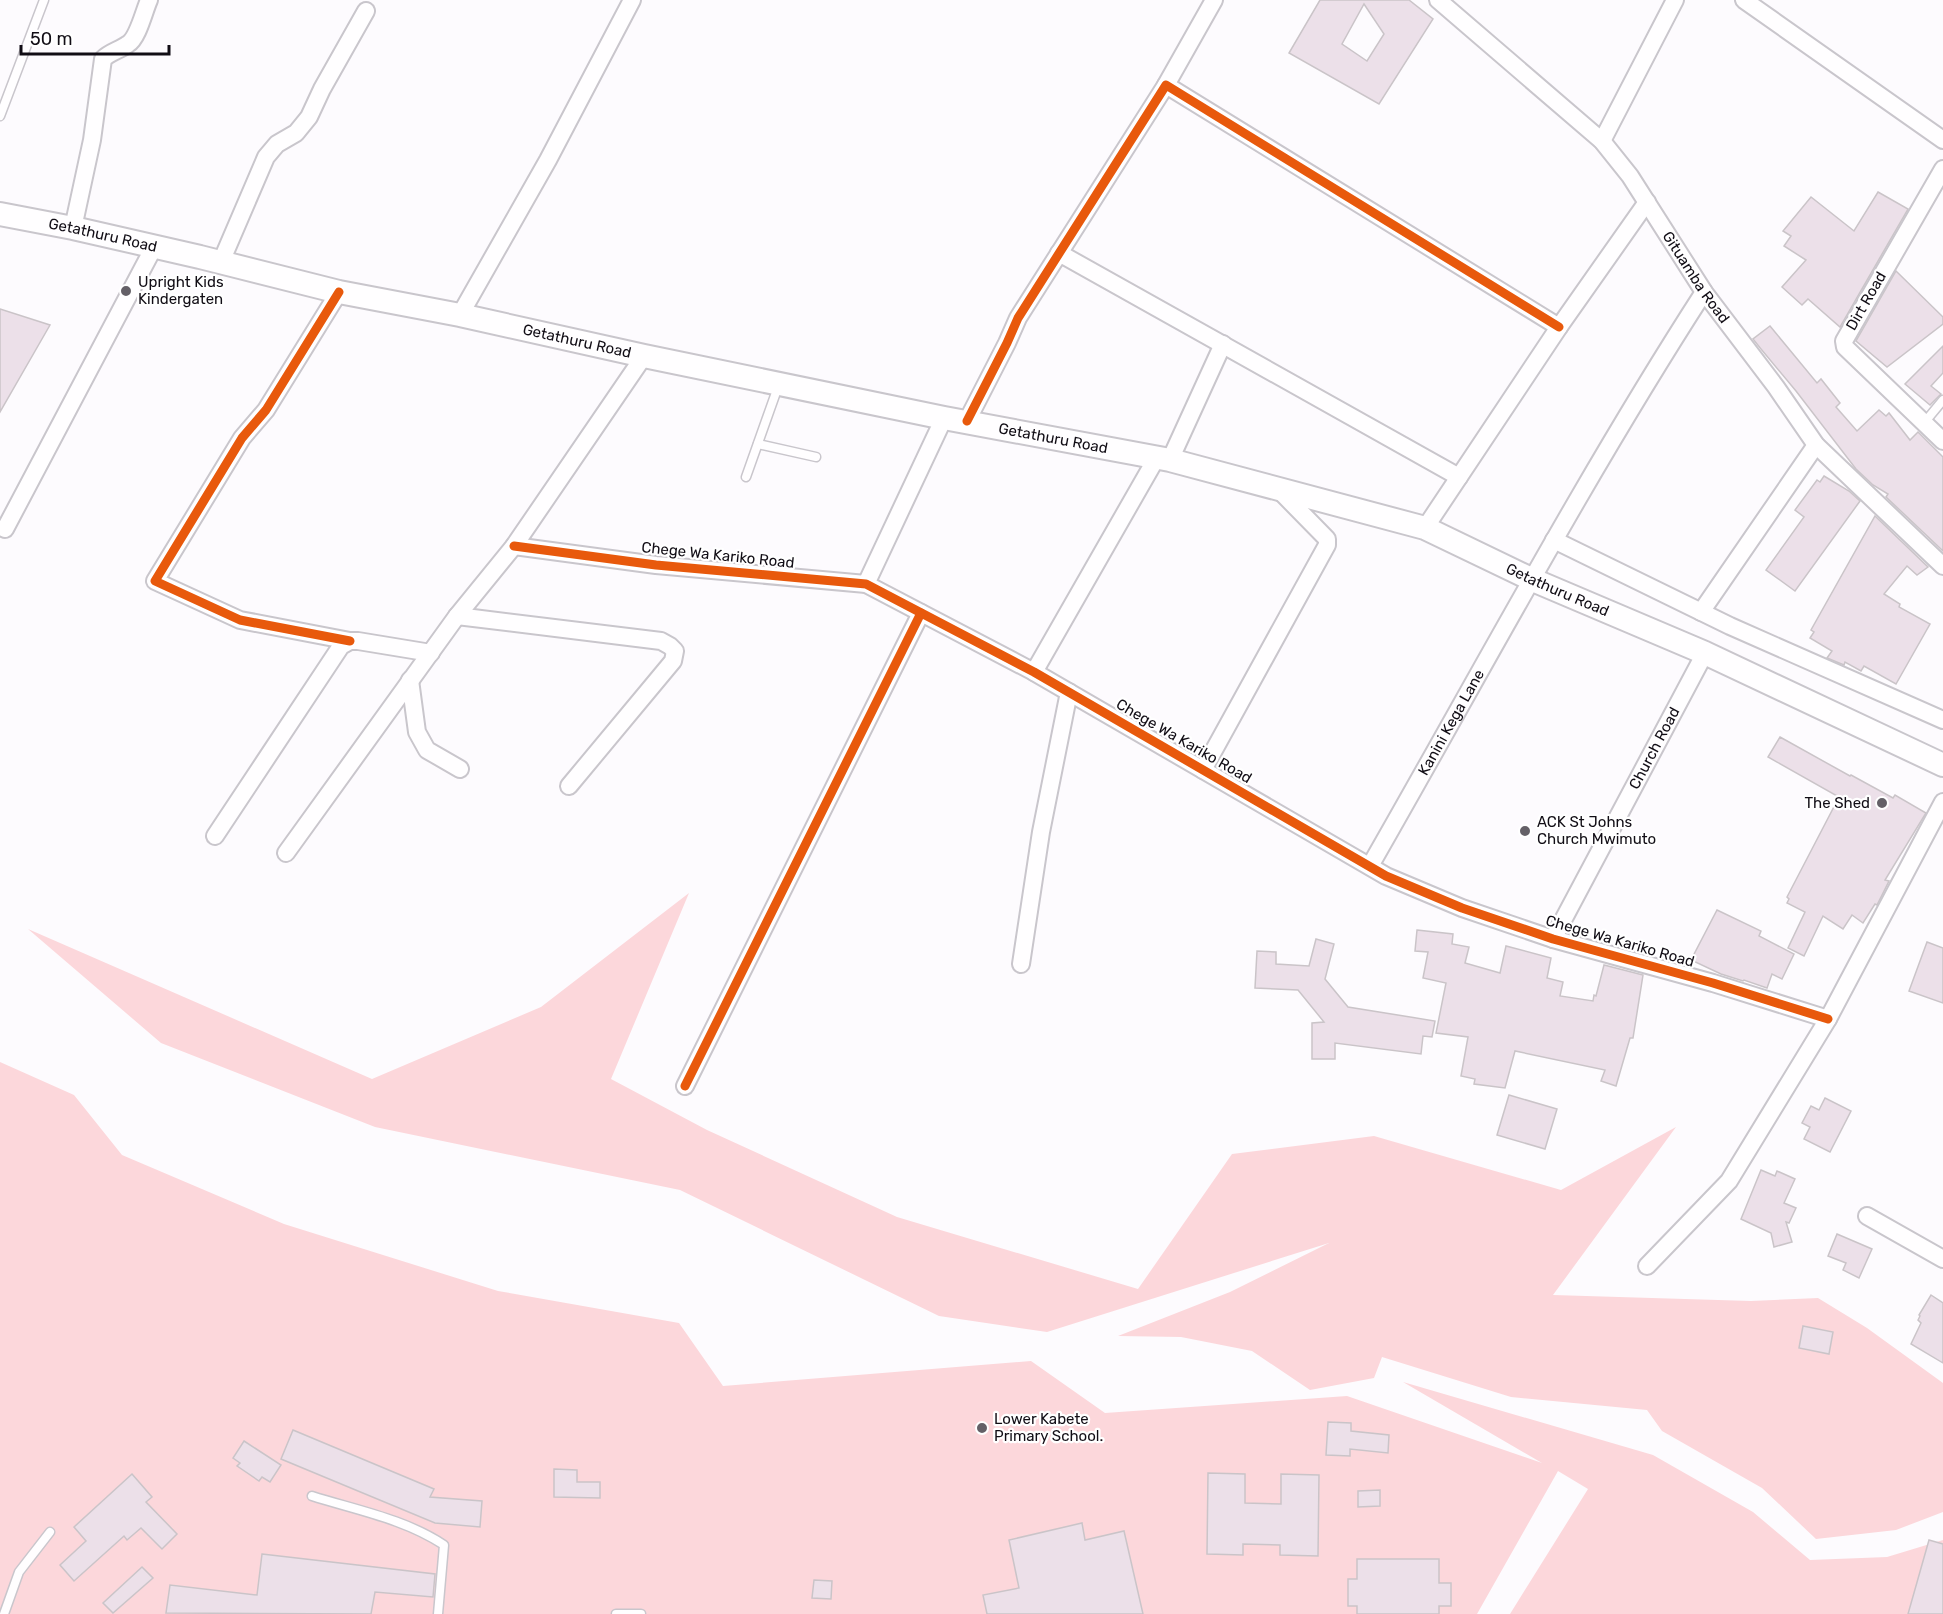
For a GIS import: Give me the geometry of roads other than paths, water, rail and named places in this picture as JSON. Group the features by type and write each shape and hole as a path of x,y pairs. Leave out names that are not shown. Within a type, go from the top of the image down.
{"main road":[{"name":"Getathuru Road","path":"0,214 73,228 221,262 339,292 460,315 644,356 944,418 1164,459 1425,528 1533,580 1705,653 1943,765"}],"street":[{"path":"73,228 92,140 103,59 134,38 149,0"},
{"path":"460,315 548,160 632,0"},
{"path":"967,421 1008,343 1018,318 1166,85 1214,0"},
{"path":"1602,141 1675,0"},
{"path":"1744,0 1943,140"},
{"name":"Gituamba Road","path":"1448,3 1602,141 1630,176 1704,292 1776,387 1816,445 1943,566"},
{"path":"221,262 266,157 277,144 296,133 309,117 322,89 366,11"},
{"path":"1166,85 1559,327"},
{"name":"Dirt Road","path":"1943,169 1844,341 1845,347 1943,441"},
{"path":"1425,528 1559,327 1647,202"},
{"path":"5,529 154,247"},
{"path":"1059,253 1459,477"},
{"path":"339,292 266,410 242,438 155,581 240,621 431,653"},
{"name":"Kanini Kega Lane","path":"1370,866 1554,540 1651,374 1704,292"},
{"path":"1034,672 1164,459 1223,344"},
{"path":"286,853 457,616 514,546 644,356"},
{"path":"866,584 944,418"},
{"path":"1701,612 1816,445"},
{"name":"Chege Wa Kariko Road","path":"1203,770 1328,545 1328,538 1278,489"},
{"path":"1554,540 1701,612 1943,720"},
{"name":"Chege Wa Kariko Road","path":"514,546 656,565 866,584 1034,672 1386,876 1462,908 1553,939 1713,983 1828,1019"},
{"path":"685,1086 921,613"},
{"path":"457,616 661,640 675,651 673,661 569,786"},
{"path":"215,836 341,646 350,640"},
{"name":"Church Road","path":"1553,939 1705,653"},
{"path":"410,680 417,732 426,750 460,769"},
{"path":"1021,964 1041,832 1069,692"},
{"path":"1647,1266 1729,1181 1828,1019 1943,802"},
{"path":"1867,1216 1943,1259"}],"lane":[{"path":"0,116 44,0"},
{"path":"746,477 780,384"},
{"path":"1924,423 1943,400"},
{"path":"758,444 816,457"},
{"path":"312,1496 409,1527 444,1545 438,1614"},
{"path":"4,1614 19,1572 50,1532"},
{"path":"616,1614 641,1614"}],"place":[{"name":"Upright Kids Kindergaten","path":"126,291"},
{"name":"The Shed","path":"1882,803"},
{"name":"ACK St Johns Church Mwimuto","path":"1525,831"},
{"name":"Lower Kabete Primary School.","path":"982,1428"}]}
